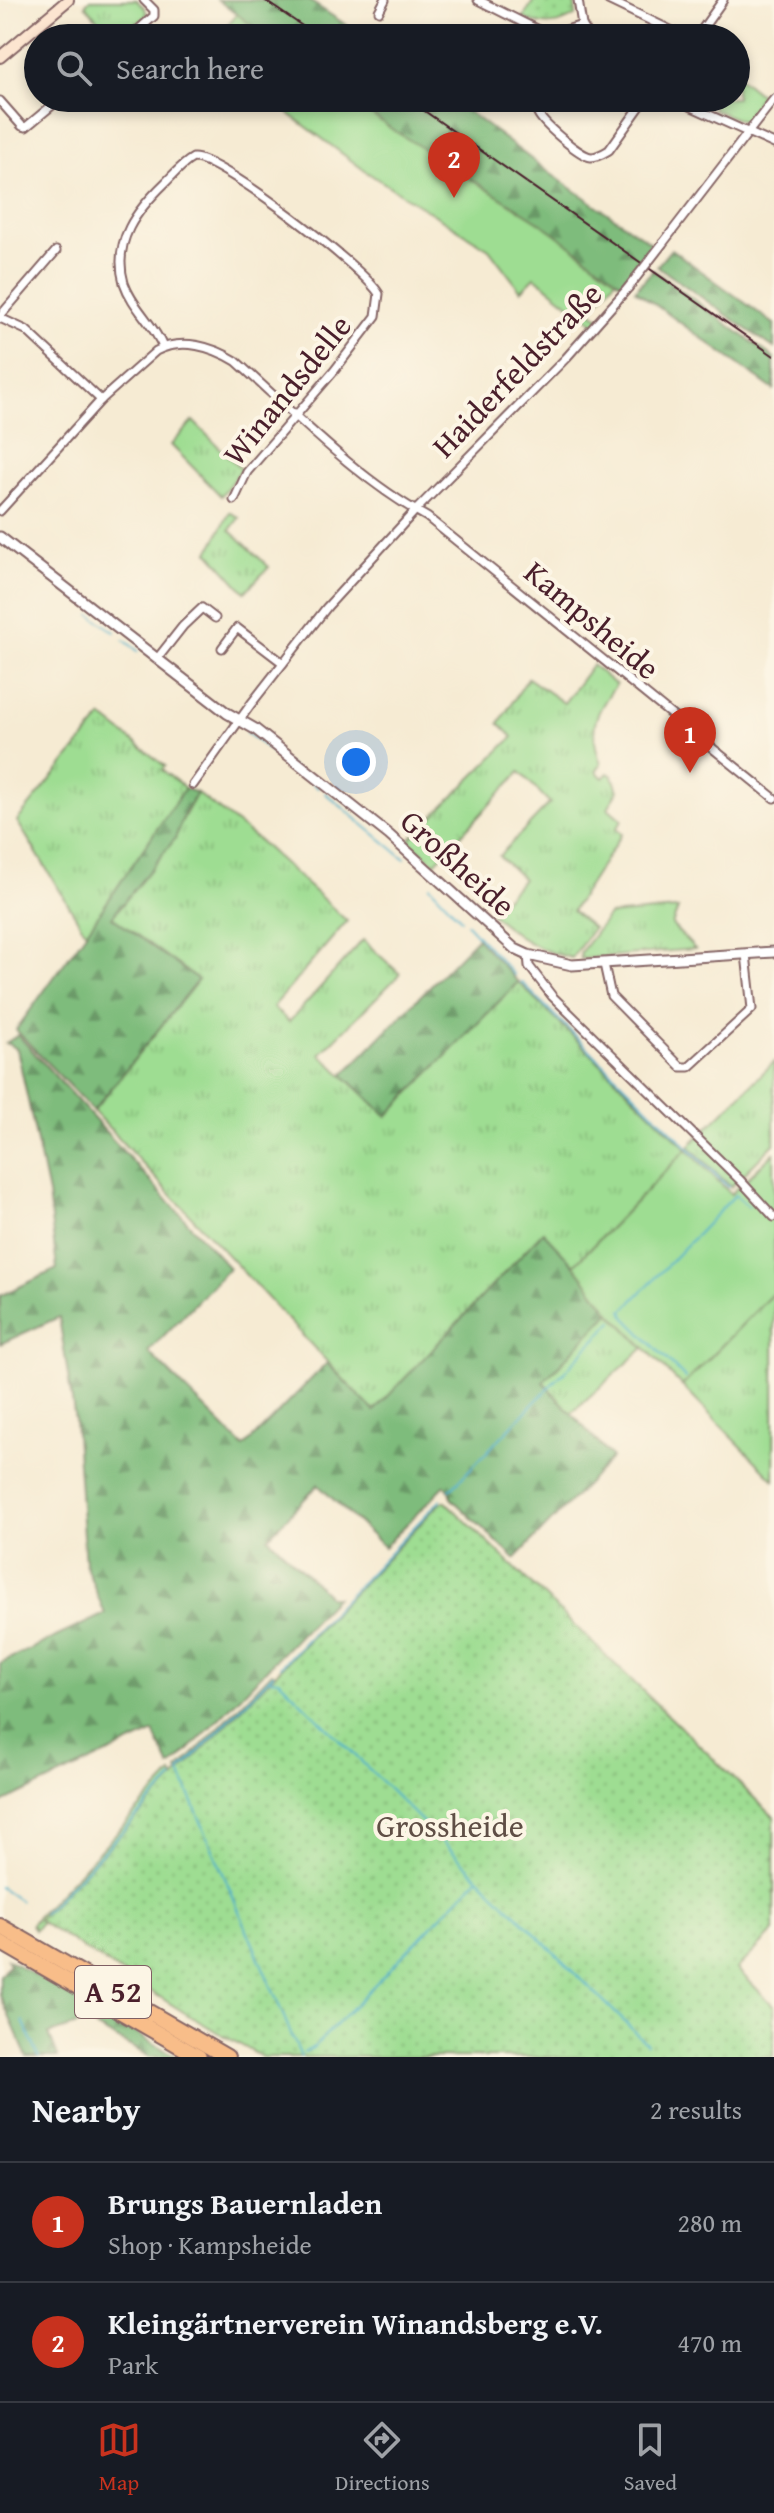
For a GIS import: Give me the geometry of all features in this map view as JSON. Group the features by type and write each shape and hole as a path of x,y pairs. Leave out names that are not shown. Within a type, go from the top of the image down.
{"highway":[{"name":"A 52","path":"0,1926 227,2057"},
{"name":"A 52","path":"0,1942 199,2057"}],"main road":[{"path":"39,24 68,0"},
{"path":"0,57 24,37"}],"street":[{"path":"144,0 154,10 154,16 145,24"},
{"path":"379,11 385,0"},
{"path":"478,0 526,24"},
{"path":"578,0 582,24"},
{"path":"608,0 658,24"},
{"path":"706,24 723,0"},
{"name":"Haiderfeldstraße","path":"193,785 327,607 415,511 566,358 628,288 774,99"},
{"path":"0,101 26,127 44,112"},
{"path":"537,112 540,118 581,154 591,157 609,150 636,112"},
{"path":"705,112 774,144"},
{"name":"Winandsdelle","path":"163,347 155,328 141,312 124,283 122,248 126,233 143,204 189,159 199,158 251,189 369,279 379,294 376,316 247,472 234,500"},
{"path":"56,251 0,317 26,330 101,400"},
{"name":"Kampsheide","path":"163,347 186,345 219,350 236,361 341,455 439,526 774,798"},
{"path":"0,511 101,400 163,347"},
{"name":"Großheide","path":"0,537 389,835 431,870 504,940 528,955 572,965 774,952"},
{"path":"157,659 202,608 215,618"},
{"path":"222,648 237,628 283,663"},
{"path":"604,964 611,996 681,1067 689,1067 752,1009 746,954"},
{"path":"528,955 529,966 552,996 774,1217"}],"green space":[{"path":"90,0 136,0 145,8 147,15 138,24 101,24 85,5"},
{"path":"218,0 308,0 345,24 249,24"},
{"path":"534,0 574,0 576,15 550,24 523,18"},
{"path":"237,14 250,24 228,24"},
{"path":"750,86 761,95 756,101 760,104 744,122 719,112 750,112"},
{"path":"287,112 368,112 539,222 616,279 591,311 599,317 602,330 535,277 521,291 489,249 368,173"},
{"path":"368,112 469,112 651,243 621,283 539,222"},
{"path":"671,249 774,324 774,348 657,266"},
{"path":"653,270 774,358 774,390 635,290"},
{"path":"193,421 241,469 221,496 171,445"},
{"path":"230,512 239,518 230,530 269,567 245,592 209,552"},
{"path":"592,665 616,685 598,713 594,731 601,764 596,771 603,778 608,773 613,776 618,791 608,808 622,820 616,829 622,834 572,911 593,928 572,958 528,942 491,913 523,879 499,856 550,803 520,772 435,863 408,841 513,737 499,723 528,678 564,703"},
{"path":"102,717 165,766 162,770 185,788 86,933 17,821"},
{"path":"185,788 197,793 185,812 175,839 112,917 198,980 93,1111 16,1030"},
{"path":"197,793 258,840 347,921 273,1007 289,1022 363,940 400,974 320,1054 387,1116 518,982 687,1149 574,1265 542,1233 374,1412 93,1111 198,980 112,917 178,828"},
{"path":"678,909 672,925 695,949 581,959 580,953 609,915"},
{"path":"477,938 518,982 387,1116 343,1075"},
{"path":"18,1035 229,1268 148,1352 244,1447 327,1363 374,1411 543,1232 574,1265 610,1312 543,1382 612,1458 515,1559 451,1498 445,1485 384,1547 318,1485 268,1537 330,1597 336,1597 180,1759 170,1767 154,1732 0,1804 0,1663 105,1614 85,1564 75,1420 59,1317 0,1344 0,1296 57,1269 48,1194 17,1049 6,1043"},
{"path":"774,1062 774,1144 731,1187 689,1146"},
{"path":"687,1149 731,1194 774,1153 774,1292 682,1386 610,1312 574,1265"},
{"path":"774,1292 774,1480 682,1386"},
{"path":"610,1312 644,1348 571,1413 543,1382"},
{"name":"Grossheide","path":"445,1501 774,1817 774,1931 737,1969 774,2006 774,2057 262,2057 193,2018 38,1920"},
{"path":"272,1672 276,1675 299,2057 178,1770"},
{"path":"172,1774 175,1779 34,1930 31,1924 36,1918"},
{"path":"7,1959 177,2057 150,2057 86,2022 49,2034 58,2057 27,2057 0,1995 0,1975 9,1964"}],"waterway":[{"path":"91,615 115,632"},
{"path":"124,640 138,651"},
{"path":"246,732 278,757"},
{"path":"286,763 302,776"},
{"path":"312,783 318,788"},
{"path":"325,793 405,859"},
{"path":"430,886 461,919"},
{"path":"467,924 514,975"},
{"path":"521,982 728,1187"},
{"path":"685,1378 625,1317 623,1311 735,1195 749,1207"},
{"path":"450,1490 613,1321"},
{"path":"280,1667 441,1499"},
{"path":"181,1770 273,1674"},
{"path":"270,1679 279,1680 647,2044"},
{"path":"180,1772 301,2057"},
{"path":"43,1914 173,1779"},
{"path":"304,2052 314,2047 478,1878"},
{"path":"0,1887 20,1901"},
{"path":"23,2021 39,2057"}],"railway":[{"path":"264,0 299,24"},
{"path":"426,112 774,356"}],"place":[{"name":"Kleingärtnerverein Winandsberg e.V.","path":"454,198"},
{"name":"Brungs Bauernladen","path":"690,773"}]}
